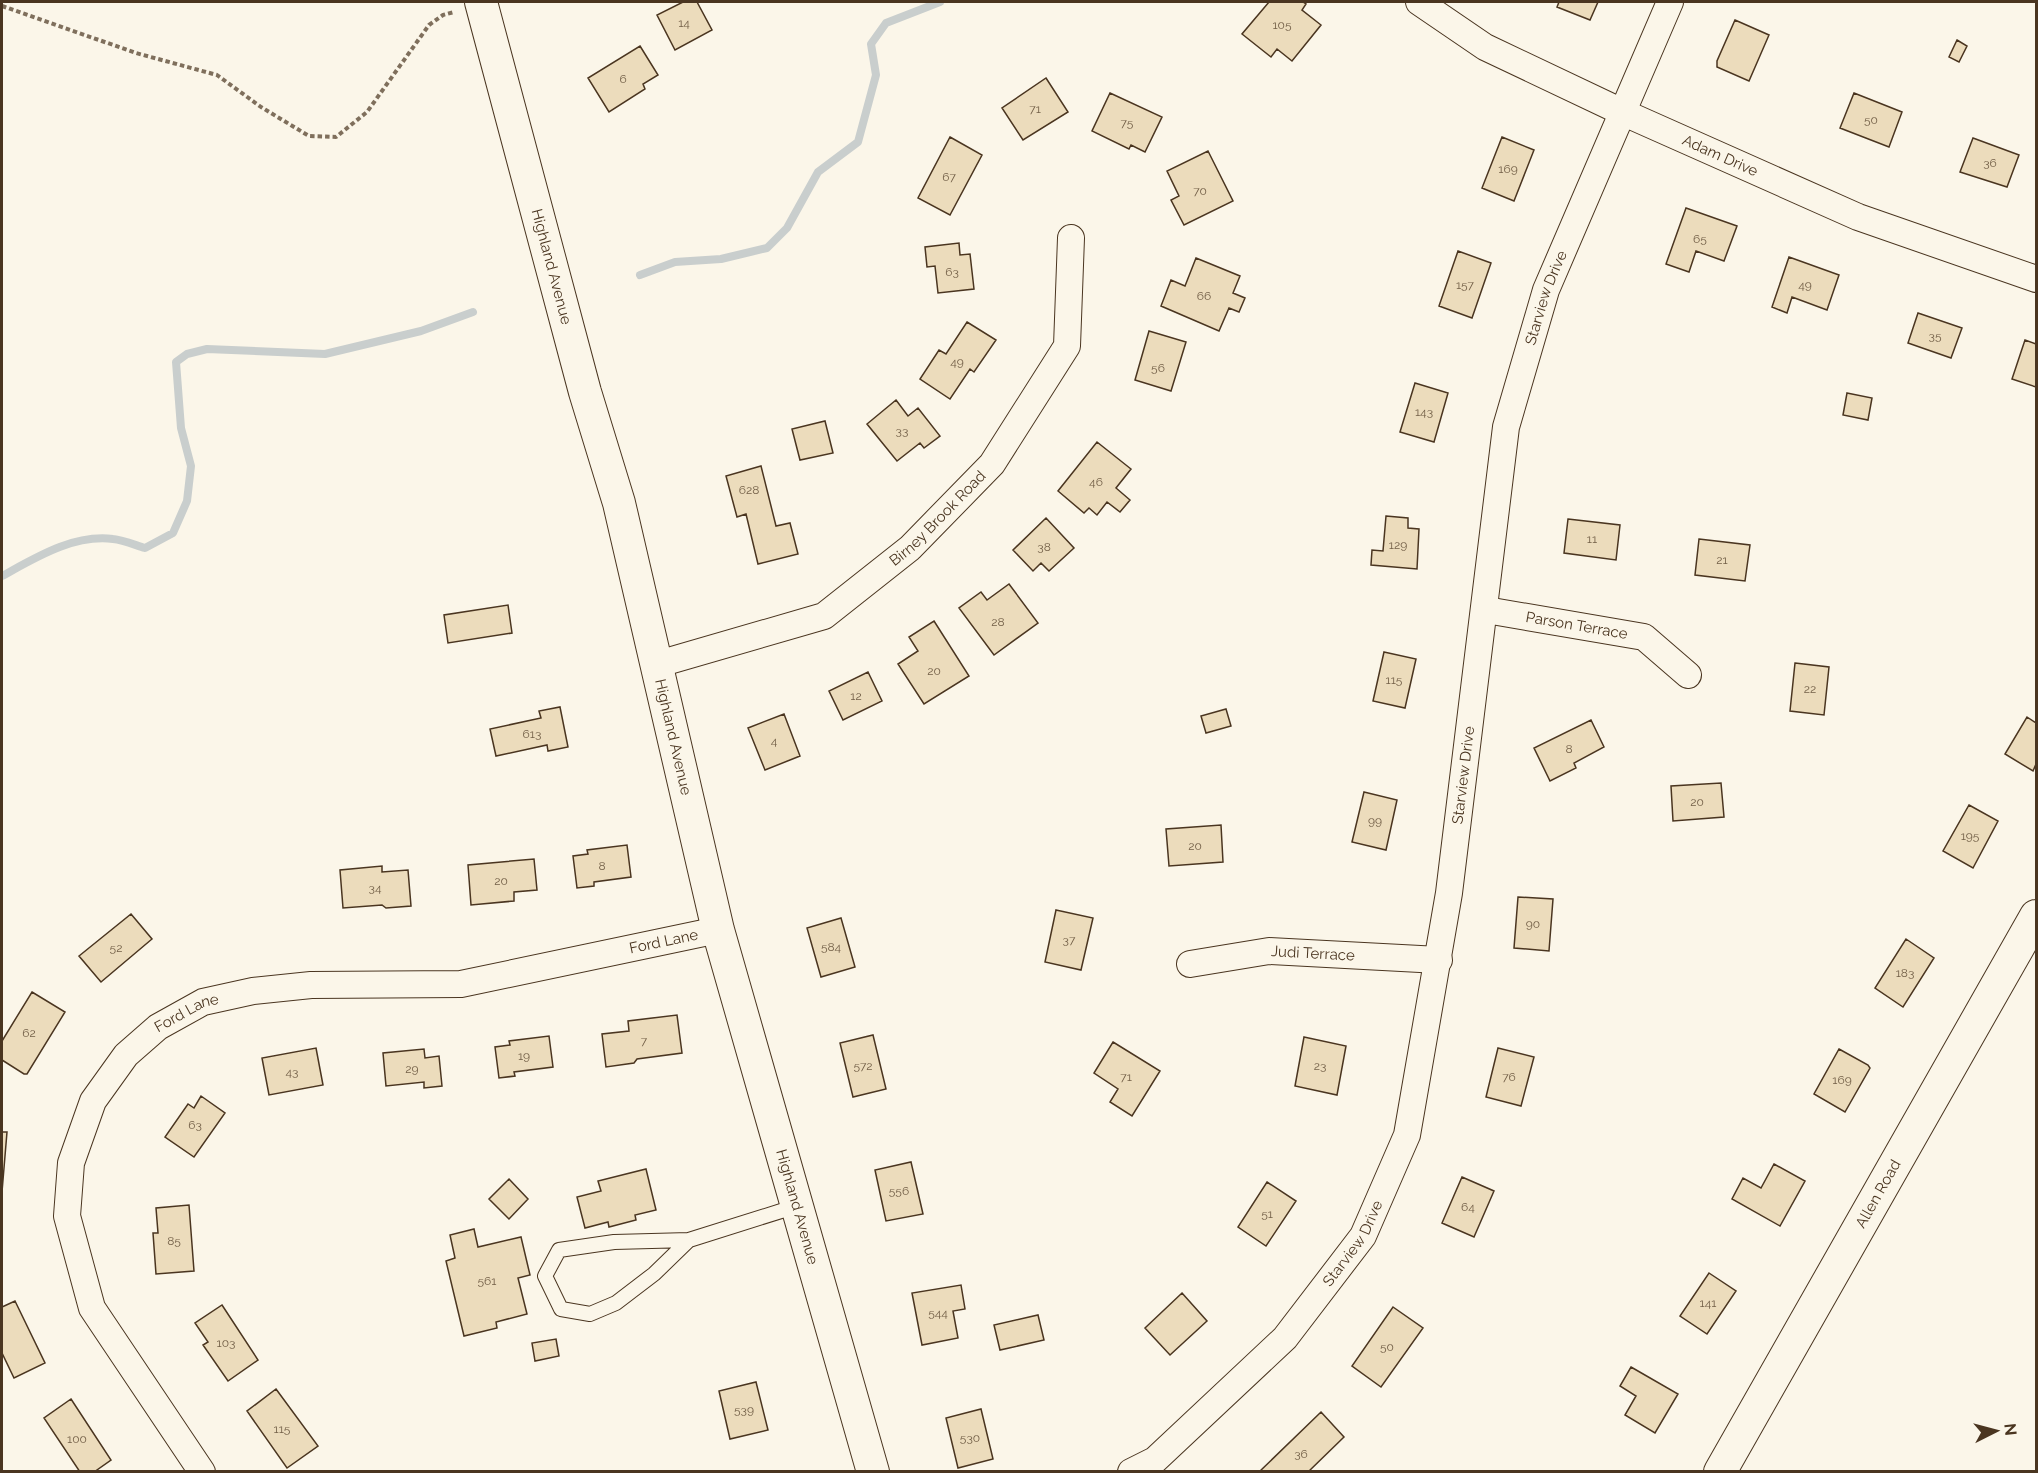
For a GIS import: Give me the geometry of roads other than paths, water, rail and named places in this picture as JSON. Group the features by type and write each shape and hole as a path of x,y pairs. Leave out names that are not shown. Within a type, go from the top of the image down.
{"street":[{"name":"Highland Avenue","path":"484,2 585,392 619,503 718,930 873,1472"},
{"name":"Adam Drive","path":"1419,2 1485,47 1622,112 1858,217 2037,279"},
{"name":"Starview Drive","path":"1131,1472 1155,1460 1285,1338 1363,1236 1407,1134 1439,960 1486,610 1506,427 1546,290 1670,2"},
{"name":"Birney Brook Road","path":"655,665 824,616 910,548 992,464 1067,346 1071,238"},
{"name":"Parson Terrace","path":"1486,610 1644,637 1688,675"},
{"name":"Allen Road","path":"1720,1472 2037,916"},
{"name":"Ford Lane","path":"202,1472 92,1308 66,1216 71,1163 93,1101 126,1055 158,1027 203,1002 253,991 311,985 462,984 718,930"},
{"name":"Judi Terrace","path":"1190,964 1269,951 1439,960"}],"lane":[{"path":"688,1240 654,1274 616,1303 590,1314 561,1309 545,1276 559,1250 614,1242 688,1240 797,1206"}],"waterway":[{"path":"640,275 675,262 721,259 767,248 787,228 818,172 858,142 876,75 871,44 886,23 940,2"},
{"path":"2,576 41,555 83,540 113,539 145,548 173,533 187,501 191,466 181,428 176,362 187,354 207,349 325,354 421,331 473,312"}]}
